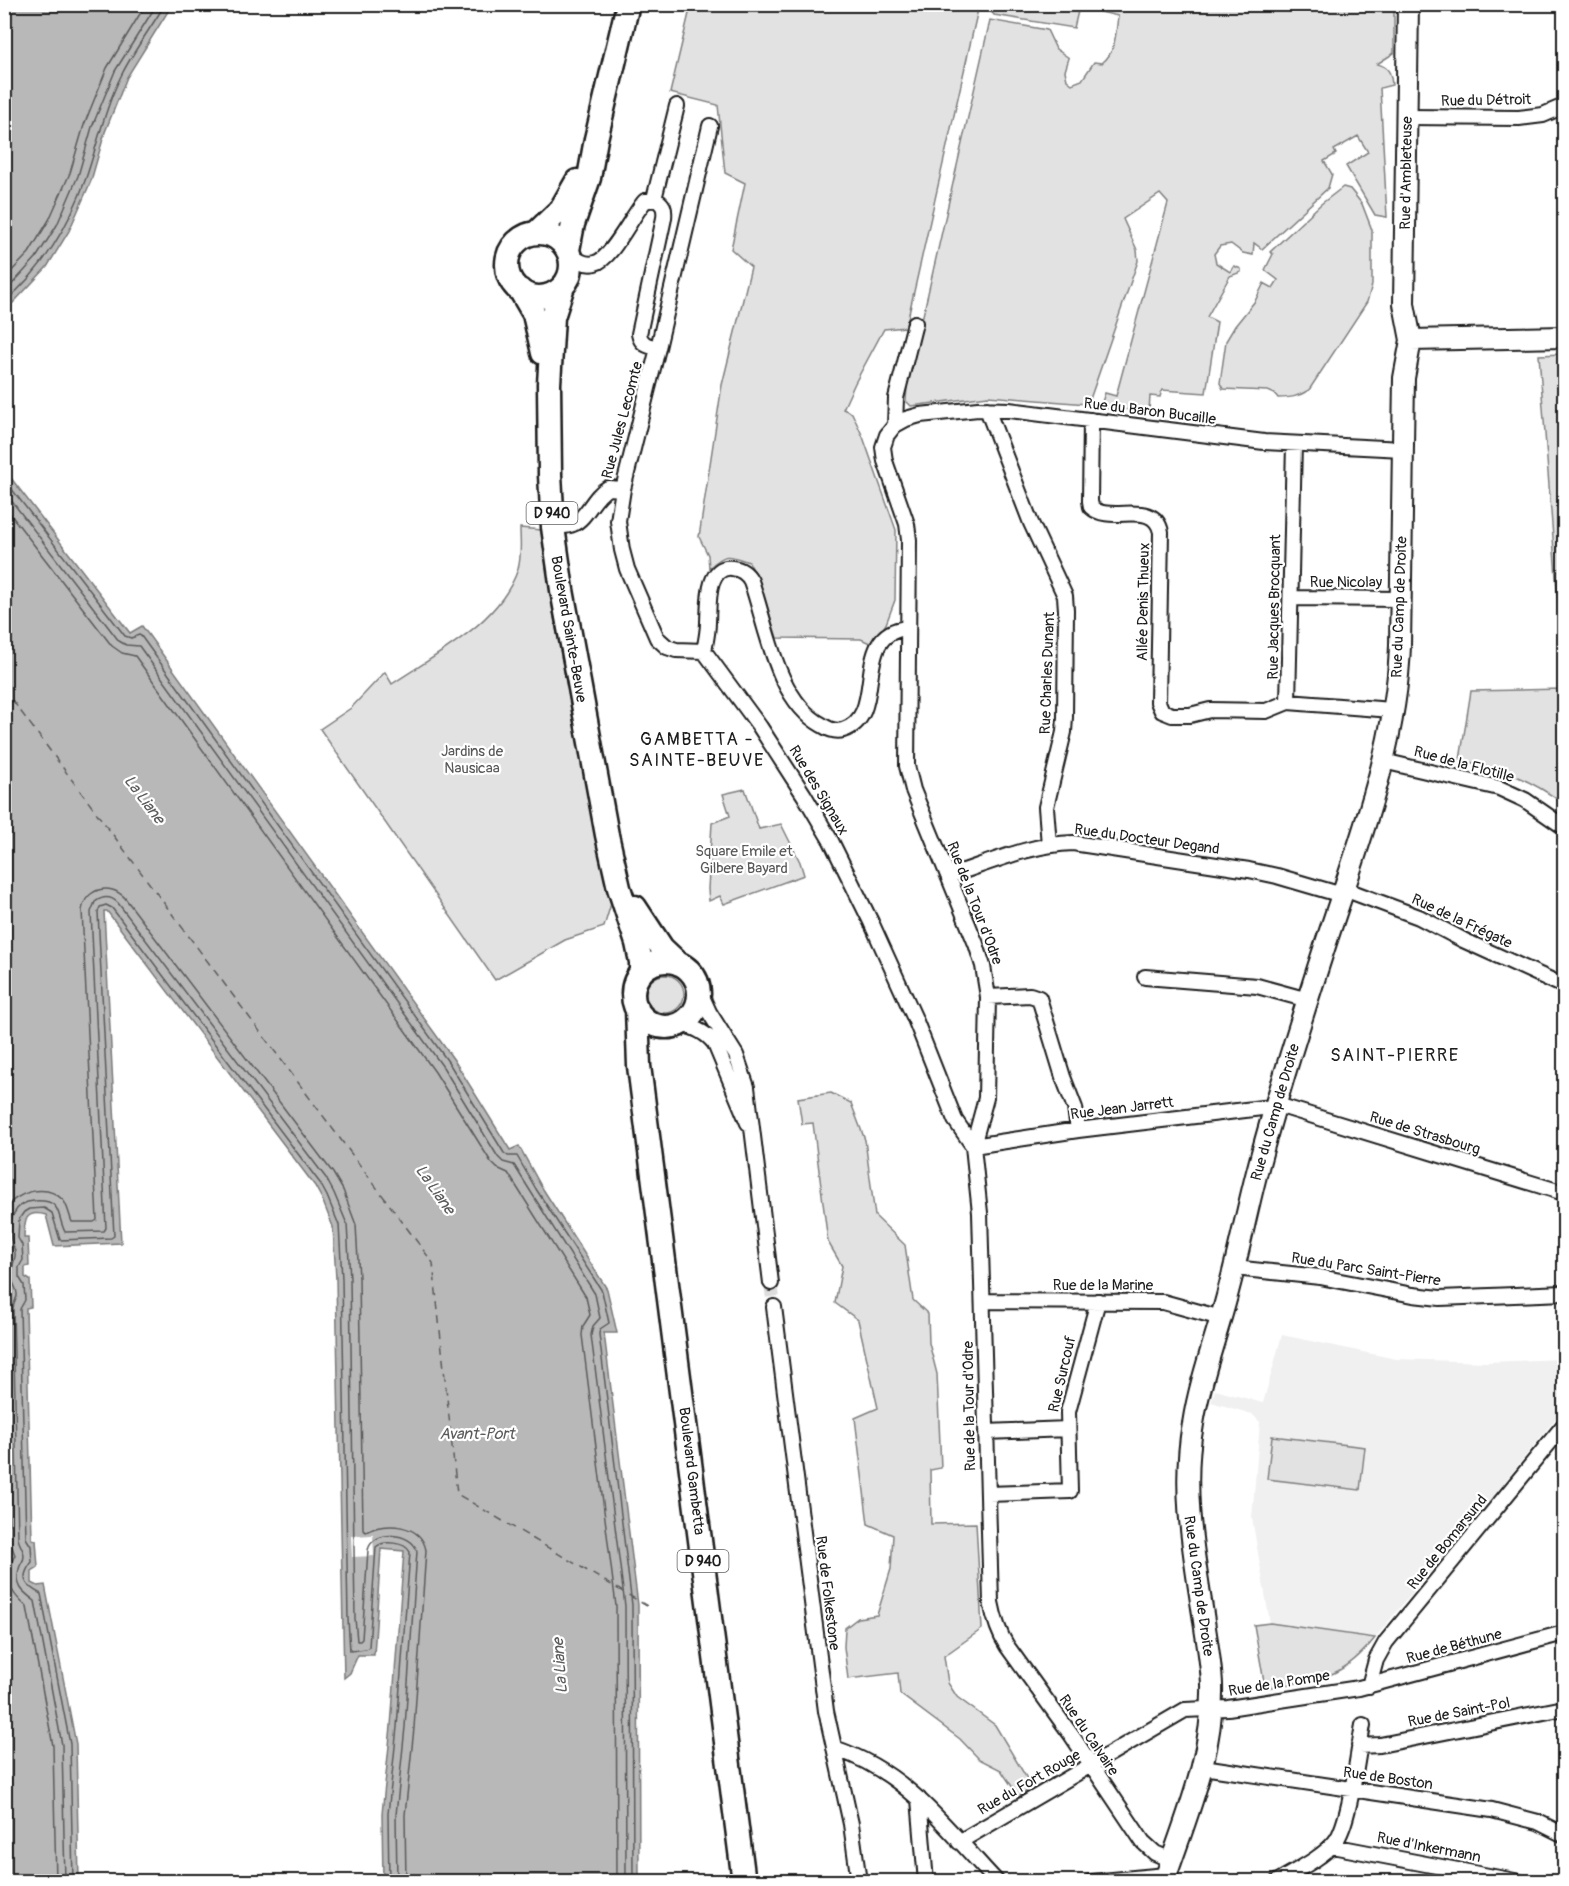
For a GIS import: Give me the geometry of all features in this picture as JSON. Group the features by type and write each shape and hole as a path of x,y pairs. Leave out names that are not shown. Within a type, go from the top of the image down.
{"main road":[{"path":"569,252 562,242 546,233 526,235 511,249 508,258 509,274 513,284 520,291 529,295 543,297 563,286 571,271 569,252 573,224 589,178 628,4"},
{"path":"536,233 556,214 569,197 596,139"},
{"name":"Boulevard Sainte-Beuve","path":"563,286 554,317 549,384 549,475 553,527 563,598 615,871 637,943 641,973"},
{"name":"Boulevard Sainte-Beuve","path":"520,291 534,314 549,384"},
{"name":"Boulevard Sainte-Beuve","path":"615,871 658,943 679,964"},
{"path":"659,962 679,964 693,975 699,990 695,1010 689,1018 676,1025 661,1026 651,1023 640,1014 637,1008 634,987 641,973 649,966 659,962"},
{"name":"Boulevard Gambetta","path":"637,1008 639,1066 645,1097 744,1881"},
{"name":"Boulevard Gambetta","path":"645,1097 646,1065 649,1055 656,1042 676,1025"}],"street":[{"name":"Rue d'Ambleteuse","path":"1408,4 1404,304 1411,340"},
{"path":"569,252 586,263 594,264 600,261 613,248 642,204 654,199 677,106"},
{"name":"Rue du Détroit","path":"1407,117 1536,116 1564,106"},
{"name":"Rue Jules Lecomte","path":"553,527 567,526 577,522 594,499 608,488 623,489 710,126"},
{"name":"Rue Jules Lecomte","path":"654,199 663,204 665,213 639,334 642,342 658,348"},
{"name":"Rue de la Tour d'Odre","path":"915,322 896,398 895,425 887,435 883,454 908,532 907,766 913,790 980,957 988,997 986,1098 973,1146 980,1201 991,1595 994,1616"},
{"path":"1411,340 1564,338"},
{"name":"Rue du Camp de Droite","path":"1167,1872 1203,1767 1211,1709 1210,1662 1188,1506 1188,1462 1197,1402 1221,1318 1275,1106 1365,829 1383,761 1399,659 1404,378 1411,340"},
{"name":"Rue du Baron Bucaille","path":"895,425 920,415 987,409 1242,440 1403,449"},
{"name":"Rue Charles Dunant","path":"987,409 1031,524 1066,601 1064,732 1046,807 1049,845"},
{"name":"Allée Denis Thueux","path":"1091,420 1091,507 1101,512 1148,515 1156,520 1161,532 1158,702 1160,708 1169,714 1190,715 1210,710 1266,711 1288,702"},
{"name":"Rue Jacques Brocquant","path":"1288,702 1294,444"},
{"path":"623,489 618,521 622,549 631,579 653,631 661,642 676,650 704,651 711,585 723,568 738,569 748,575 751,581 788,691 811,718 830,729 842,730 853,725 862,714 874,656 880,642 893,630 908,628"},
{"name":"Rue Nicolay","path":"1291,598 1401,599"},
{"name":"Rue des Signaux","path":"704,651 760,727 835,848 915,1019 955,1120 973,1146"},
{"path":"1288,702 1392,710"},
{"name":"Rue de la Flotille","path":"1383,761 1498,788 1525,800 1564,827"},
{"name":"Rue du Docteur Degand","path":"948,876 1049,845 1073,843 1249,870 1343,892"},
{"name":"Rue de la Frégate","path":"1343,892 1425,920 1564,986"},
{"path":"1144,978 1257,986 1308,1000"},
{"path":"699,990 741,1068 750,1104 771,1283"},
{"path":"988,997 1030,995 1039,998 1075,1108 1078,1130"},
{"path":"676,1025 699,1030 715,1044 753,1137"},
{"name":"Rue Jean Jarrett","path":"973,1146 1078,1130 1275,1106"},
{"name":"Rue de Strasbourg","path":"1275,1106 1300,1111 1564,1193"},
{"name":"Rue du Parc Saint-Pierre","path":"1234,1268 1320,1277 1431,1297 1564,1293"},
{"name":"Rue de la Marine","path":"983,1301 1163,1302 1221,1318"},
{"name":"Rue Surcouf","path":"988,1494 1070,1491 1068,1430 1070,1404 1098,1301"},
{"name":"Rue de Folkestone","path":"774,1307 826,1711 851,1824 859,1881"},
{"name":"Rue de Bomarsund","path":"1369,1686 1376,1660 1386,1642 1564,1425"},
{"path":"986,1432 1068,1430"},
{"name":"Rue du Calvaire","path":"994,1616 1007,1646 1072,1736 1090,1766 1146,1846 1155,1853 1167,1872"},
{"name":"Rue de Béthune","path":"1352,1689 1564,1633"},
{"name":"Rue de la Pompe","path":"1211,1709 1352,1689"},
{"name":"Rue de Saint-Pol","path":"1359,1746 1380,1745 1564,1708"},
{"name":"Rue du Fort Rouge","path":"959,1842 1180,1712 1190,1709 1211,1709"},
{"path":"1277,1881 1332,1846 1342,1829 1352,1789 1363,1725"},
{"path":"834,1748 860,1758 907,1787 997,1881"},
{"name":"Rue de Boston","path":"1203,1767 1501,1811 1538,1822 1564,1834"},
{"path":"920,1799 926,1881"},
{"name":"Rue d'Inkermann","path":"1332,1846 1520,1881"},
{"path":"1091,1881 1167,1872"}],"shaded area":[{"path":"1282,1335 1396,1359 1486,1362 1564,1359 1564,1408 1485,1506 1476,1505 1470,1513 1475,1519 1423,1580 1421,1579 1375,1638 1270,1623 1252,1518 1260,1422 1252,1414 1211,1402 1215,1390 1263,1403"}],"green space":[{"path":"691,5 979,5 906,327 884,329 843,409 852,413 863,437 896,530 895,600 886,624 872,644 861,639 777,638 760,583 749,562 728,556 709,568 708,555 699,537 722,385 751,267 731,249 745,183 725,173 718,105 670,93"},
{"path":"993,5 1394,5 1394,53 1377,64 1389,71 1392,85 1380,88 1387,217 1375,215 1346,166 1368,152 1358,136 1334,150 1336,154 1324,161 1332,174 1328,188 1262,249 1254,243 1253,255 1243,253 1231,244 1220,246 1214,254 1216,263 1230,272 1234,266 1241,269 1241,272 1230,276 1207,317 1217,322 1206,393 1162,390 1160,397 1150,396 1149,411 1100,408 1105,393 1116,396 1168,203 1160,194 1123,219 1137,250 1138,261 1087,404 988,396 911,406 906,401 907,386 990,20 1047,30 1056,49 1069,58 1065,71 1067,80 1072,84 1082,80 1094,62 1102,63 1107,59 1114,41 1118,16 1079,7 1074,28 994,15 991,11"},
{"path":"1343,187 1350,189 1362,204 1372,230 1372,285 1367,302 1309,390 1294,397 1278,398 1268,391 1223,389 1220,383 1226,341 1255,301 1264,283 1273,288 1278,280 1265,270 1273,254 1270,252 1321,204"},
{"path":"1564,354 1564,681 1539,355"},
{"name":"Jardins de Nausicaa","path":"520,528 541,530 553,612 599,855 613,897 604,927 565,940 495,980 320,729 351,708 385,672 392,684 465,636 497,606 518,569"},
{"path":"1564,689 1564,804 1527,781 1489,767 1460,760 1471,691"},
{"name":"Square Emile et Gilbere Bayard","path":"745,789 759,829 781,824 804,875 724,904 720,896 709,901 712,823 730,816 723,794"},
{"path":"665,975 678,981 684,994 678,1007 665,1013 652,1007 646,994 652,981"},
{"path":"831,1093 851,1103 865,1140 875,1216 905,1245 913,1300 928,1314 929,1343 937,1374 941,1468 930,1470 931,1524 976,1523 982,1629 944,1656 948,1683 957,1697 995,1725 1032,1787 1019,1797 1001,1770 979,1759 960,1739 900,1694 898,1673 848,1679 844,1647 845,1628 858,1618 877,1615 891,1569 893,1535 868,1524 855,1418 878,1408 858,1320 835,1303 842,1266 828,1242 813,1123 802,1124 798,1098"},
{"path":"1272,1436 1365,1447 1360,1490 1267,1479"},
{"path":"1270,1623 1375,1638 1350,1663 1338,1671 1313,1680 1265,1688 1254,1625"}],"water":[{"path":"5,4 172,5 127,77 105,132 91,181 69,231 47,267 5,310"},
{"name":"Avant-Port","path":"4,469 130,633 142,626 454,1060 510,1150 519,1146 541,1186 607,1289 617,1333 604,1333 638,1605 639,1881 383,1881 382,1814 404,1551 381,1549 374,1655 358,1655 350,1673 344,1678 333,1227 315,1186 107,911 104,911 121,1243 54,1246 46,1215 39,1214 30,1215 27,1218 24,1232 24,1238 28,1238 29,1266 25,1267 25,1277 30,1280 31,1307 26,1308 32,1539 36,1540 38,1567 32,1571 32,1583 38,1586 45,1585 76,1744 79,1881 5,1881"}],"pier":[{"path":"373,1535 374,1556 352,1557 351,1536"}],"ferry route":[{"path":"4,689 433,1263 457,1494 647,1606"}],"tunnel":[{"path":"771,1283 774,1307"}],"district":[{"name":"GAMBETTA - SAINTE-BEUVE","path":"697,750"},
{"name":"SAINT-PIERRE","path":"1395,1055"}],"water label":[{"name":"La Liane","path":"145,799"},
{"name":"La Liane","path":"436,1189"},
{"name":"La Liane","path":"559,1666"}]}
